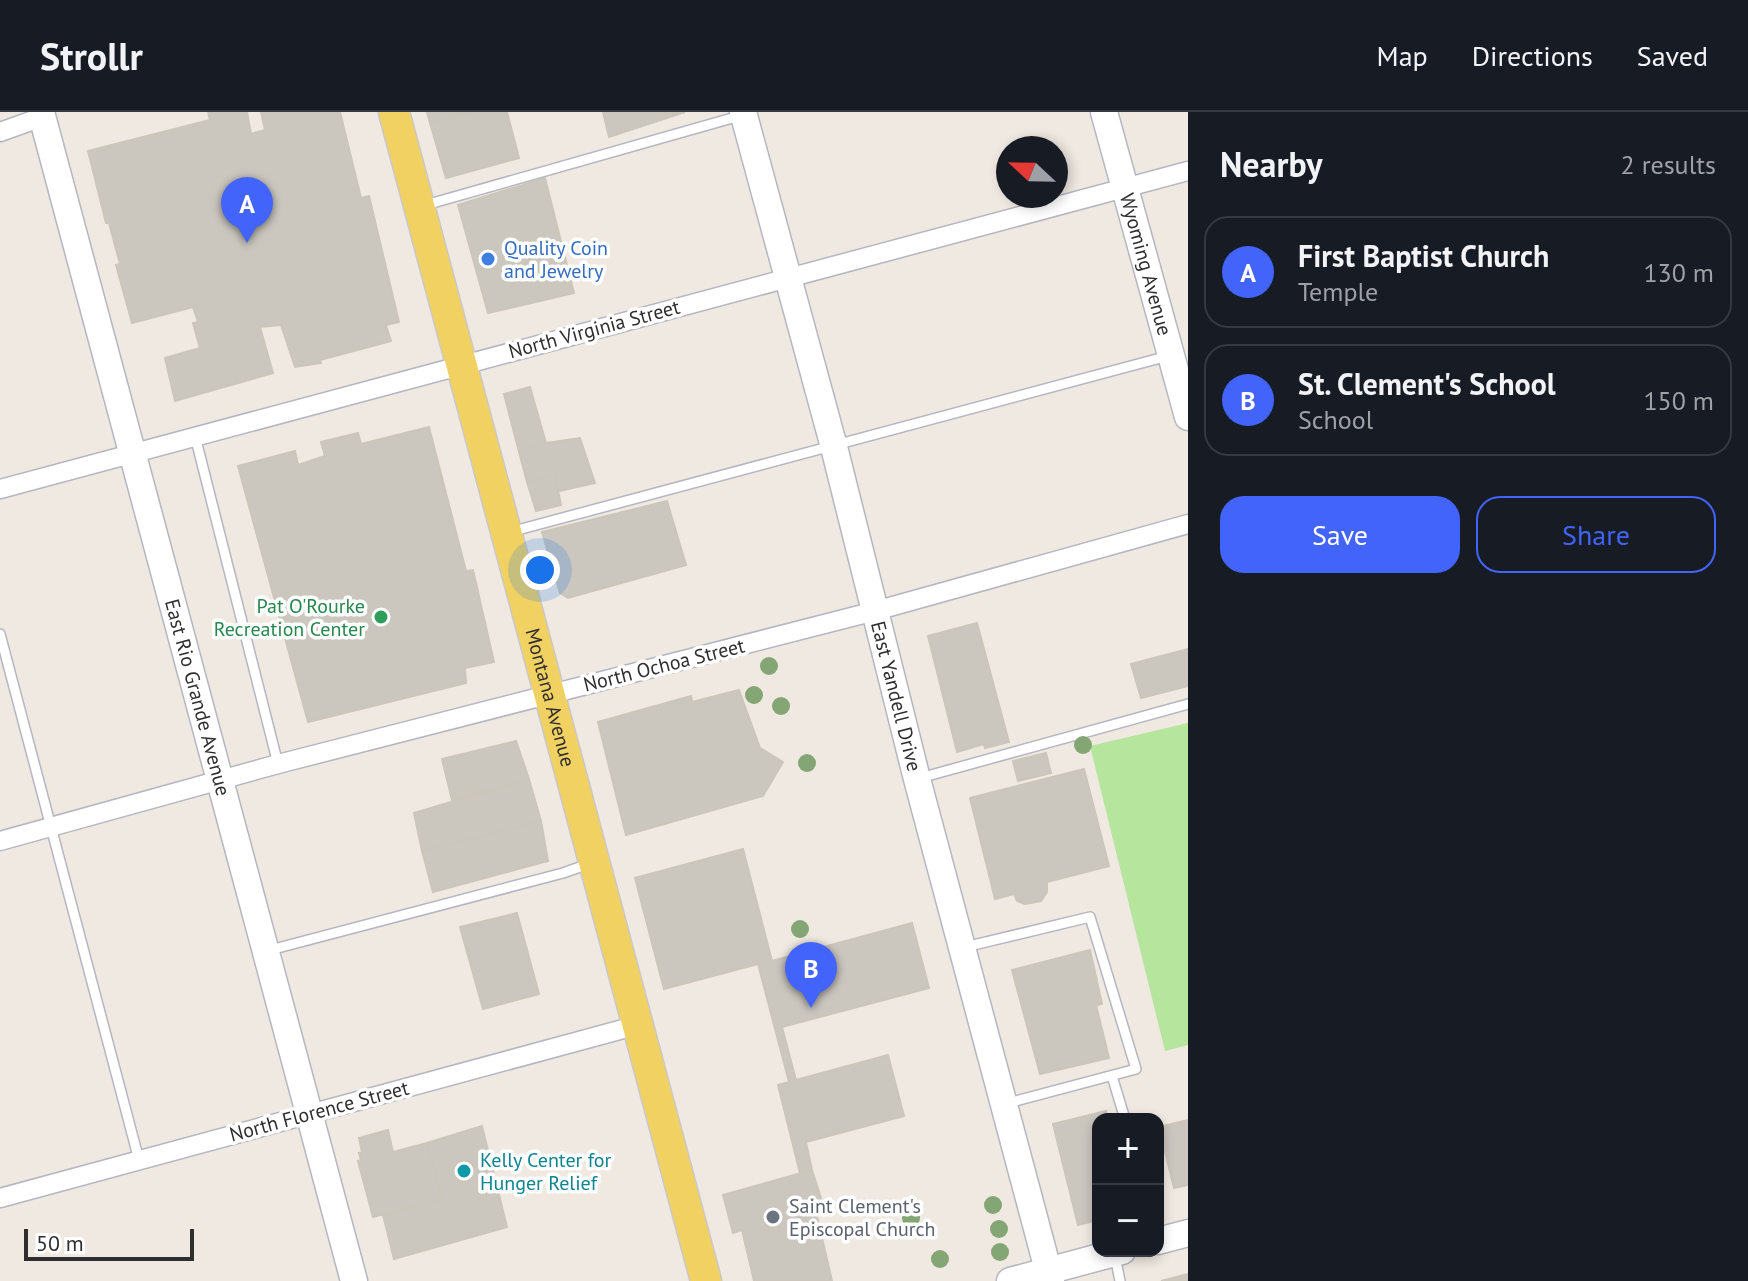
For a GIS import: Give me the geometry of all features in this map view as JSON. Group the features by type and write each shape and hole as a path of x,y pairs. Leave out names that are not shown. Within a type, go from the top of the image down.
{"main road":[{"name":"Montana Avenue","path":"394,112 706,1281"}],"street":[{"name":"Wyoming Avenue","path":"1104,112 1188,417"},
{"name":"East Yandell Drive","path":"747,113 917,779 1049,1276"},
{"path":"0,132 45,115"},
{"name":"East Rio Grande Avenue","path":"45,115 353,1281"},
{"name":"North Virginia Street","path":"0,489 1188,171"},
{"name":"North Ochoa Street","path":"0,841 278,764 875,611 1188,524"},
{"name":"North Florence Street","path":"0,1198 638,1025"},
{"path":"1164,1235 1188,1233"},
{"path":"1010,1281 1049,1276 1104,1257"}],"lane":[{"path":"419,207 747,113"},
{"path":"507,533 1171,355"},
{"path":"195,436 278,764"},
{"path":"0,634 139,1160"},
{"path":"917,779 1188,704"},
{"path":"266,950 595,862"},
{"path":"962,948 1090,917 1136,1069 1004,1104"},
{"path":"1112,1076 1123,1113"},
{"path":"1118,1257 1120,1281"}],"green space":[{"path":"1188,723 1188,1045 1165,1051 1090,746"}],"building":[{"path":"208,112 247,112 251,134 265,130 261,112 340,112 361,198 369,196 399,322 386,325 391,341 320,360 321,363 295,367 281,325 260,327 273,373 175,401 165,358 200,348 193,323 198,322 193,307 132,323 116,265 120,264 88,151 210,120"},
{"path":"427,112 468,112 430,123"},
{"path":"468,112 507,112 519,158 446,178 430,123"},
{"path":"603,112 685,112 609,137"},
{"path":"545,178 574,293 488,313 458,205"},
{"path":"530,387 546,443 519,452 504,394"},
{"name":"Pat O'Rourke Recreation Center","path":"429,427 466,571 473,570 494,662 465,668 466,683 308,722 238,466 295,451 298,465 325,456 321,442 358,433 361,444"},
{"path":"580,438 595,483 559,491 555,475 527,482 519,452 546,443"},
{"path":"555,475 561,505 536,511 527,482"},
{"path":"667,501 686,565 568,598 560,593 542,532"},
{"path":"977,623 1009,742 985,748 984,744 957,752 928,636"},
{"path":"1188,649 1188,686 1141,698 1131,664"},
{"path":"739,690 760,748 783,762 763,796 626,835 598,722 691,696 692,702"},
{"path":"516,741 529,779 452,800 442,759"},
{"path":"1046,753 1051,773 1018,781 1013,761"},
{"path":"1084,769 1109,866 1047,882 1047,892 1041,901 1025,904 1017,901 1014,894 995,899 970,798"},
{"path":"529,779 541,821 422,851 414,813"},
{"path":"541,821 548,861 433,892 422,851"},
{"path":"743,849 772,961 912,923 929,988 782,1027 796,1080 888,1055 904,1116 806,1142 812,1170 800,1173 778,1085 789,1082 758,964 664,989 635,878"},
{"path":"517,913 539,994 483,1009 460,927"},
{"path":"1090,950 1102,1004 1096,1005 1109,1058 1040,1074 1012,970"},
{"path":"1092,1114 1092,1222 1078,1225 1053,1124"},
{"path":"1188,1120 1188,1185 1174,1188 1164,1147 1164,1126"},
{"name":"Kelly Center for Hunger Relief","path":"482,1126 507,1227 394,1259 383,1215 442,1199 427,1143"},
{"path":"388,1130 393,1152 427,1143 442,1199 373,1217 358,1161 362,1152 359,1138"},
{"name":"Saint Clement's Episcopal Church","path":"812,1170 822,1201 814,1203 832,1281 754,1281 742,1230 733,1233 723,1195"},
{"path":"1188,1274 1188,1281 1161,1281"}],"place":[{"name":"First Baptist Church","path":"247,243"},
{"name":"Quality Coin and Jewelry","path":"488,259"},
{"name":"Pat O'Rourke Recreation Center","path":"381,617"},
{"name":"St. Clement's School","path":"811,1008"},
{"name":"Kelly Center for Hunger Relief","path":"464,1171"},
{"name":"Saint Clement's Episcopal Church","path":"773,1217"}]}
